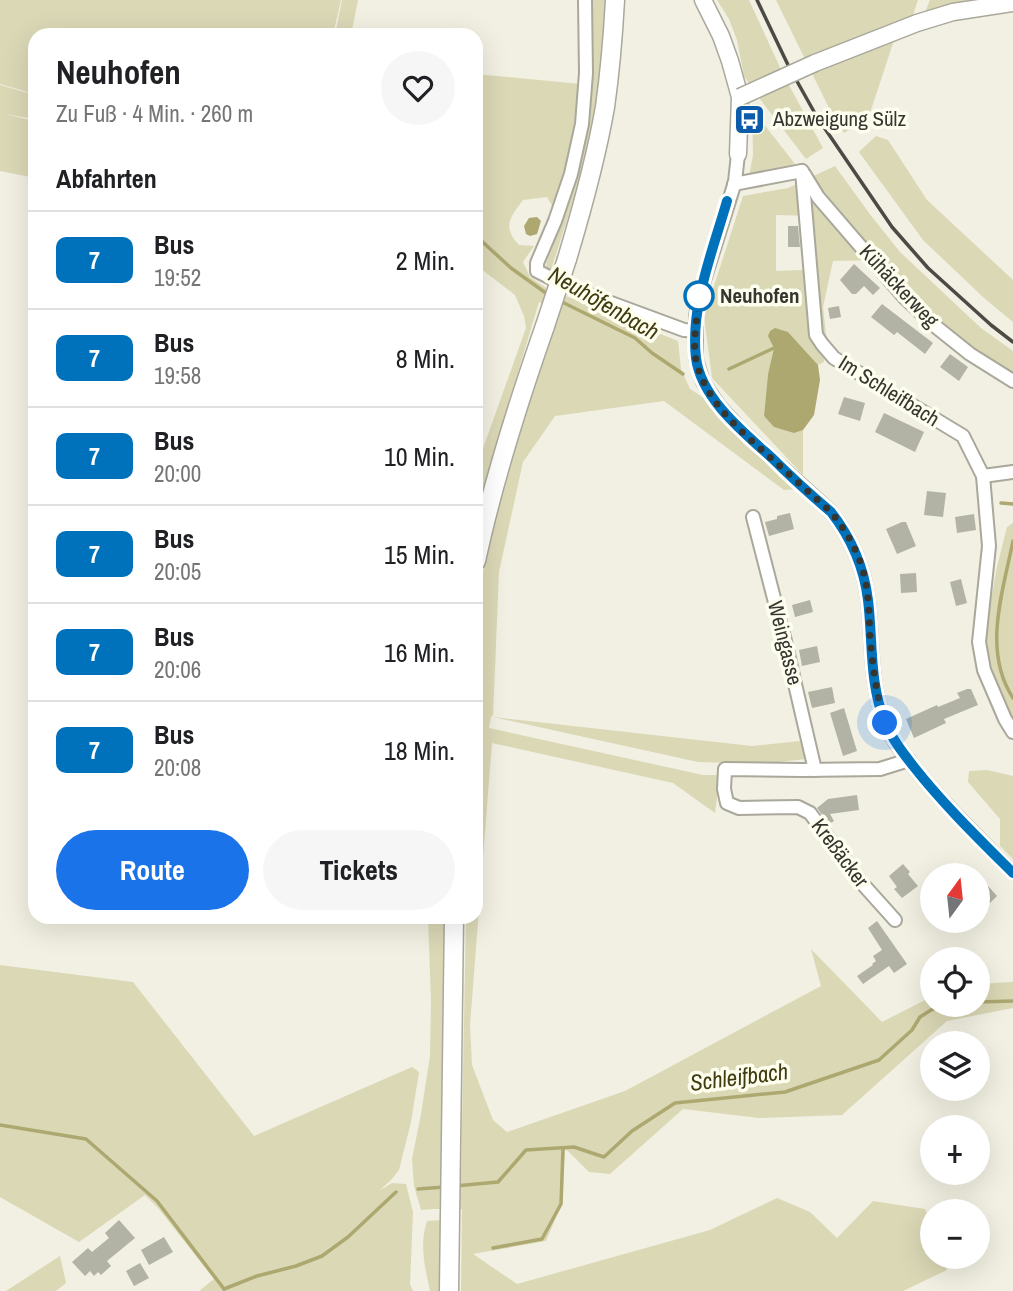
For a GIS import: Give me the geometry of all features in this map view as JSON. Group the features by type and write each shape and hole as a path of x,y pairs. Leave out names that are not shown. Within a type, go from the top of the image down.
{"main road":[{"path":"483,533 518,402 567,259 589,182 605,107 615,0"},
{"path":"449,1291 454,924"}],"street":[{"path":"585,0 586,73 582,124 571,174 555,222 537,263 537,271 573,289 684,330 696,331"},
{"path":"704,3 726,48 740,97 734,184 699,296 696,359 703,382 719,406 740,429 831,512 844,528 863,570 869,601 878,702 885,723 894,741 936,794 1013,873"},
{"path":"740,97 902,28 953,12 1013,3"},
{"path":"734,184 802,171"},
{"name":"Kühäckerweg","path":"802,171 818,197 905,298 970,354 1013,381"},
{"name":"Im Schleifbach","path":"802,171 816,335 834,358 963,436 983,476 989,546 979,642 984,670 1013,732"},
{"path":"983,476 1013,472"},
{"name":"Weingasse","path":"752,517 815,770"},
{"path":"815,770 880,769 909,760"},
{"name":"Kreßäcker","path":"815,770 725,769 724,789 727,803 739,808 798,807 810,813 860,881 895,920"}],"shaded area":[{"path":"0,0 341,0 335,28 28,28 28,92 0,84"},
{"path":"342,0 358,0 352,28 336,28"},
{"path":"590,0 605,0 602,76 579,182 551,270 546,266 552,241 579,163 591,105"},
{"path":"717,0 749,0 783,74 823,148 806,159 744,76 737,40 729,19"},
{"path":"776,0 918,0 912,18 898,28 868,119 844,133"},
{"path":"930,0 999,0 927,18 926,10"},
{"path":"483,75 581,84 575,132 553,207 547,197 523,200 510,222 511,233 519,245 534,246 523,262 530,277 546,288 678,341 681,369 690,389 710,402 744,444 800,489 784,490 664,401 555,416 523,462 499,572 493,715 489,728 703,775 720,775 715,813 673,783 492,743 483,858 484,566 505,474 560,310 539,302 483,493 483,448 526,328 515,295 483,270"},
{"path":"0,85 28,93 28,118 4,114 28,119 28,177 0,171"},
{"path":"752,109 795,164 749,176 753,155"},
{"path":"876,136 888,140 927,200 1013,280 1013,322 923,240 859,152"},
{"path":"835,166 900,252 981,328 1013,351 1013,377 946,329 909,296 879,260 833,261 823,307 826,335 824,362 818,365 788,332 774,348 768,374 764,416 781,429 803,430 803,475 712,378 704,317 743,196 788,188","holes":["776,215 814,216 814,254 802,270 776,271"]},
{"path":"537,217 541,221 537,234 526,234 524,226 529,218"},
{"path":"775,328 788,332 818,365 820,380 814,415 803,430 794,433 774,427 764,416 768,374 774,348 768,336"},
{"path":"1013,523 1013,722 988,670 983,644 997,567 1007,527"},
{"path":"493,717 752,746 800,741 806,759 762,764 698,762"},
{"path":"987,770 1013,776 1013,859 1000,846 1000,819 968,782 969,771"},
{"path":"428,924 449,924 444,1181 461,1176 466,924 478,924 470,1025 472,1065 493,1120 507,1132 625,1091 821,986 811,949 882,1022 920,1003 920,1017 967,1017 947,1021 936,1031 920,1031 920,1045 842,1115 759,1118 683,1109 610,1174 589,1172 565,1150 562,1203 546,1241 473,1254 517,1284 710,1230 777,1198 810,1212 837,1238 873,1201 920,1208 920,1269 947,1270 903,1291 461,1291 462,1209 421,1210 414,1186 412,1159 430,1056"},
{"path":"0,965 133,982 254,1136 412,1067 419,1072 411,1122 399,1170 379,1191 392,1183 406,1184 413,1212 410,1284 413,1291 199,1291 214,1279 145,1195 79,1242 0,1197"},
{"path":"1013,982 1013,1008 990,1013 990,983"},
{"path":"443,1220 441,1291 430,1291 423,1239 427,1221"},
{"path":"60,1256 66,1283 56,1291 6,1291"}],"building":[{"path":"788,226 798,226 800,247 788,247"},
{"path":"854,264 880,288 873,295 864,286 856,294 852,294 840,280"},
{"path":"882,304 933,343 925,354 897,332 894,335 871,317"},
{"path":"839,306 841,317 830,319 828,308"},
{"path":"950,354 968,367 959,381 940,367"},
{"path":"844,397 865,403 860,421 838,414"},
{"path":"884,413 924,432 915,452 875,432"},
{"path":"927,491 946,493 943,517 924,515"},
{"path":"790,513 794,529 769,536 765,522"},
{"path":"974,514 976,530 957,533 955,517"},
{"path":"906,522 916,546 897,554 886,529"},
{"path":"916,573 917,592 901,593 900,574"},
{"path":"961,579 967,603 956,606 950,582"},
{"path":"810,600 813,612 795,617 792,605"},
{"path":"817,646 820,662 802,666 799,650"},
{"path":"832,687 835,703 812,708 808,692"},
{"path":"971,689 978,705 944,719 946,723 914,738 906,719 960,698 957,693"},
{"path":"844,708 857,751 843,756 830,713"},
{"path":"857,795 859,810 830,814 834,821 829,824 817,808 828,799"},
{"path":"903,864 918,886 902,898 894,889 897,887 889,876"},
{"path":"990,888 997,896 990,903"},
{"path":"877,921 907,964 894,973 889,966 863,984 857,976 873,965 876,961 873,956 882,950 868,928"},
{"path":"119,1220 135,1238 107,1261 111,1266 101,1275 98,1272 94,1276 90,1271 85,1276 72,1262 88,1248 92,1252 109,1238 105,1233"},
{"path":"164,1237 173,1252 149,1265 141,1250"},
{"path":"140,1263 149,1278 134,1286 126,1271"}],"waterway":[{"name":"Neuhöfenbach","path":"483,242 511,268 550,296"},
{"name":"Neuhöfenbach","path":"560,301 635,338 683,374"},
{"name":"Neuhöfenbach","path":"729,369 774,348 777,350"},
{"name":"Neuhöfenbach","path":"1001,503 1013,504"},
{"name":"Schleifbach","path":"1013,541 1000,600 997,641 1004,680 1013,698"},
{"name":"Schleifbach","path":"990,1002 1013,1001"},
{"name":"Schleifbach","path":"455,1186 498,1182 526,1150 574,1147 604,1157 632,1131 675,1103 785,1092 879,1060 912,1030 920,1017"},
{"path":"0,1125 86,1139 157,1201 224,1289"},
{"path":"493,1248 542,1239 561,1204 563,1149"},
{"name":"Schleifbach","path":"418,1189 444,1187"},
{"name":"Schleifbach","path":"224,1289 322,1256 348,1237 396,1192"}],"railway":[{"path":"757,0 817,117 892,227 928,268 1013,342"}],"bus line":[{"name":"7","path":"727,201 699,296 696,317 696,359 703,382 719,406 740,429 831,512 844,528 855,549 864,577 869,601 870,638 878,702 885,723 894,741 936,794 1013,873"}],"place":[{"name":"Abzweigung Sülz","path":"750,119"},
{"name":"Neuhofen","path":"699,296"}],"route":[{"path":"699,296 696,359 703,382 719,406 740,429 831,512 844,528 855,549 869,601 874,674 878,702 885,723"}]}
